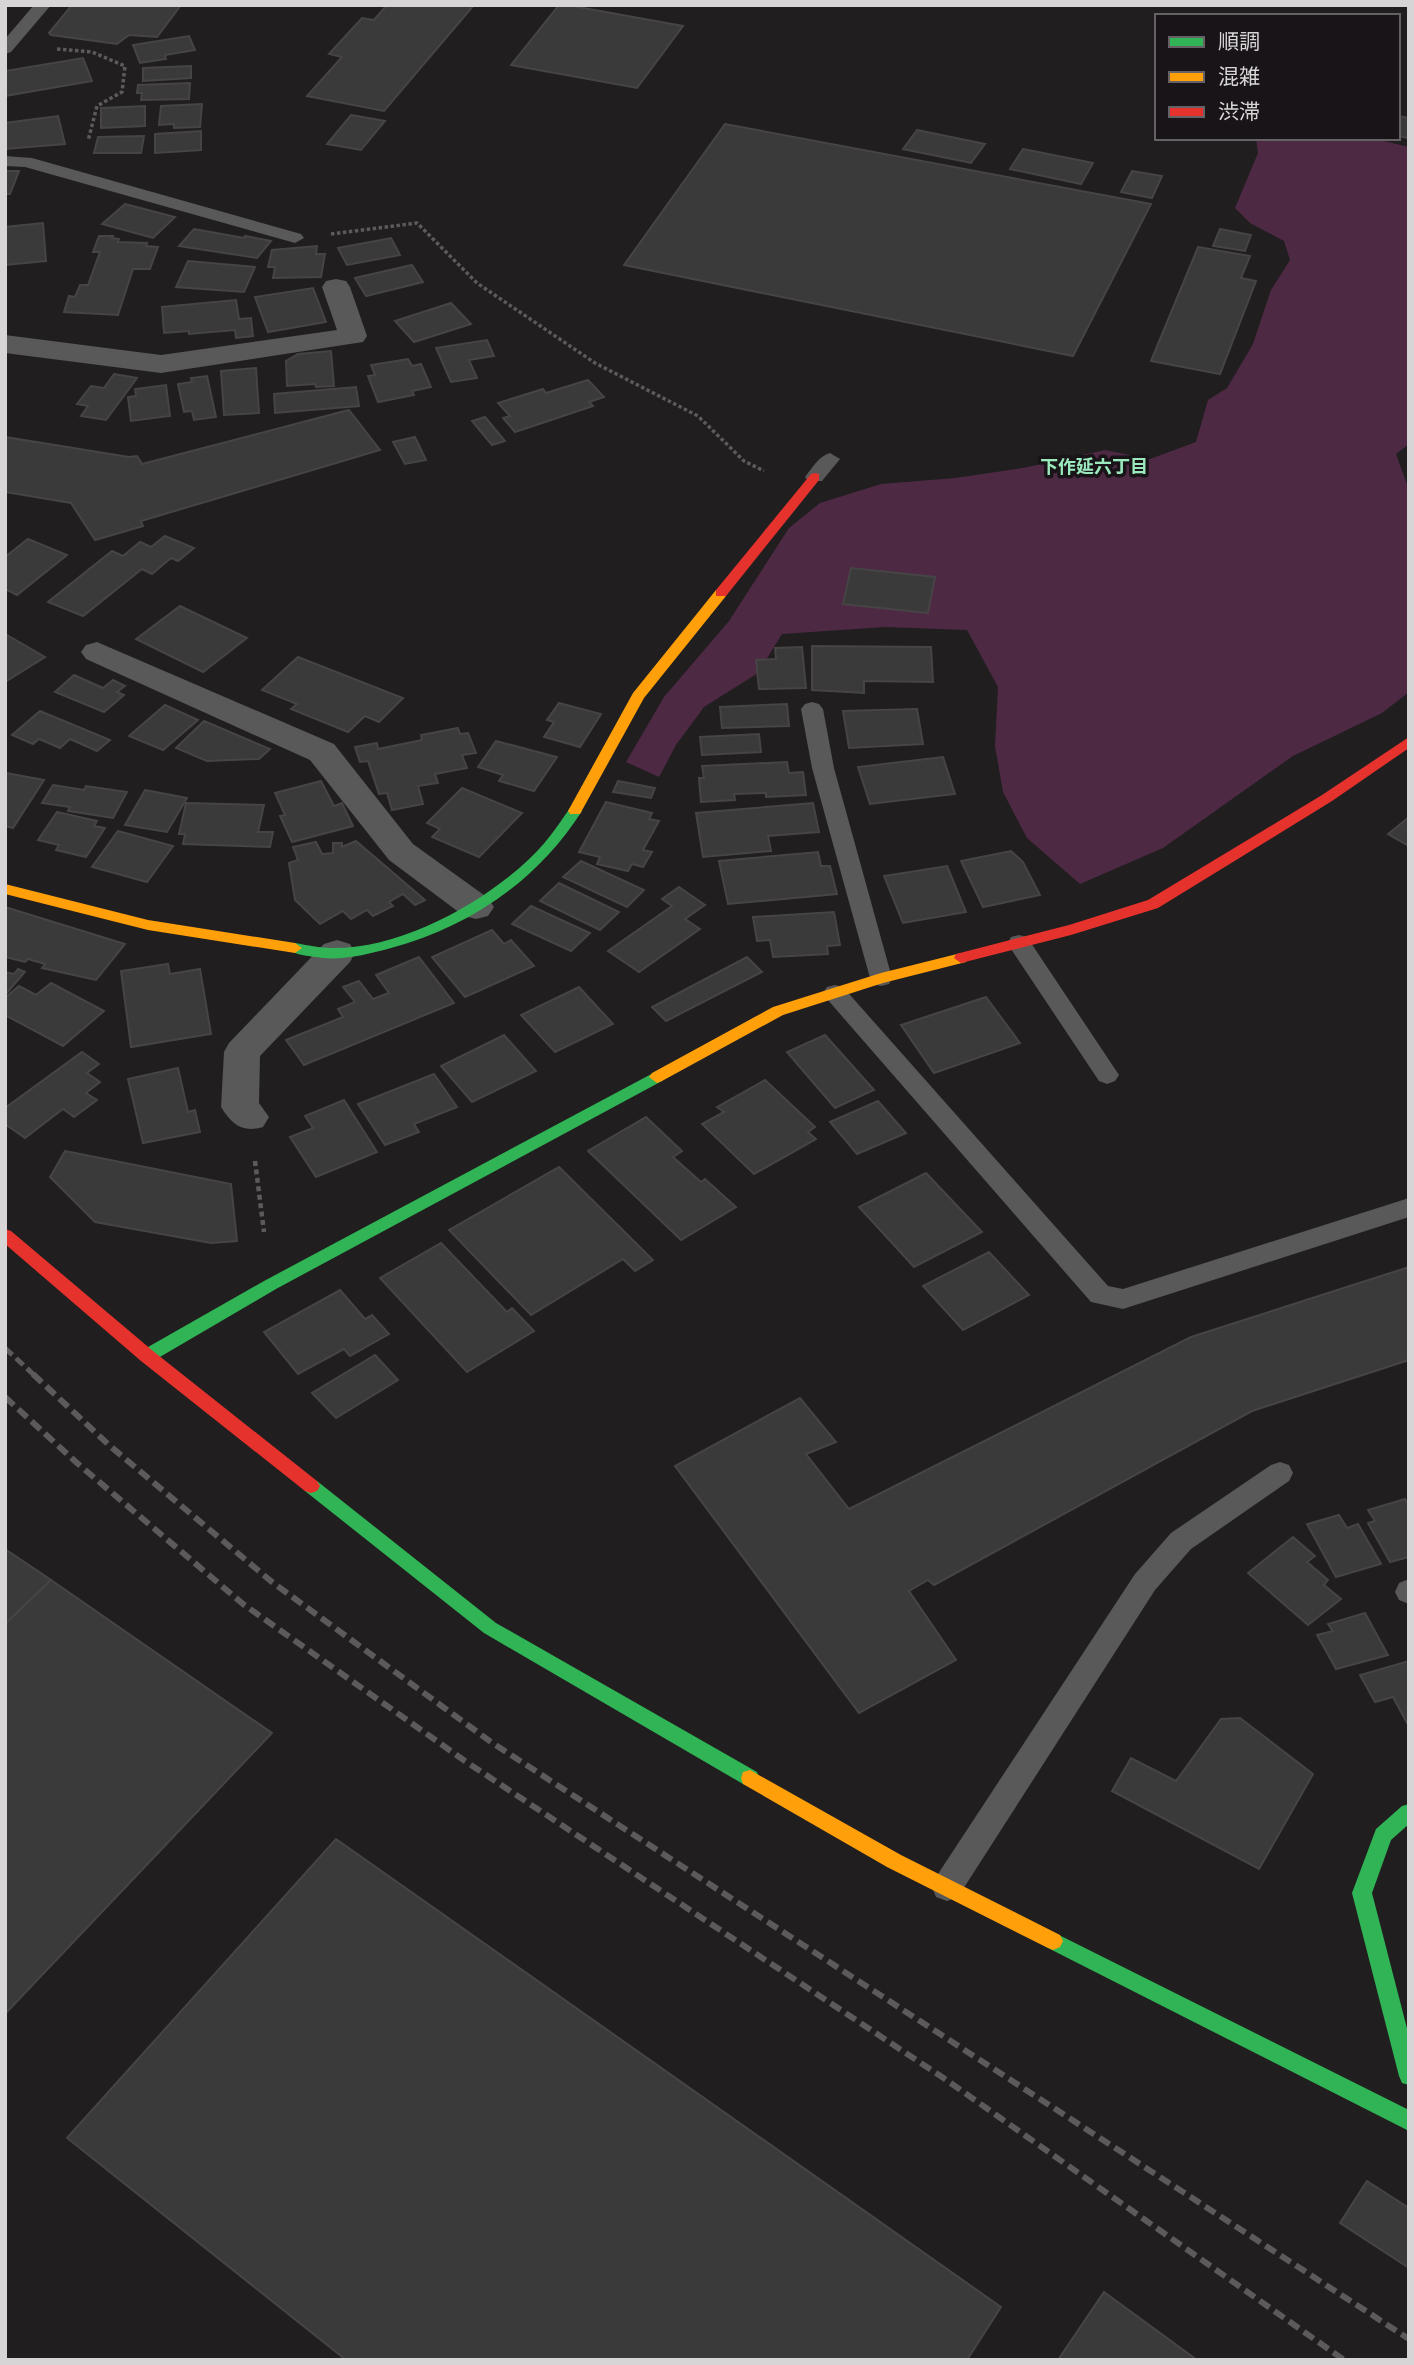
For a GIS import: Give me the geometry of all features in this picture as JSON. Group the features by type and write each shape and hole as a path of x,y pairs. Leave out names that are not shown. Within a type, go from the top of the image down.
{"street":[{"path":"5,344 160,364 353,335 336,287"},
{"path":"5,889 76,911 218,940 337,953 382,945 426,930 476,907 530,868 565,830 638,696 809,483"},
{"path":"97,652 322,752 401,852 476,907"},
{"path":"147,1356 270,1285 778,1012 881,978 1019,943 1153,904 1327,798 1409,741"},
{"path":"250,1117 240,1107 242,1052 337,953"},
{"path":"5,1235 147,1356 490,1628 894,1860 1409,2121"},
{"path":"1409,1812 1383,1835 1362,1893 1409,2076"}],"lane":[{"path":"5,49 43,5"},
{"path":"5,161 26,162 295,238"},
{"path":"809,483 830,459"},
{"path":"812,709 823,768 881,978"},
{"path":"1019,943 1107,1075"},
{"path":"835,993 1100,1295 1123,1299 1409,1207"},
{"path":"947,1887 1145,1582 1181,1541 1280,1473"}],"path":[{"path":"70,175 83,158 97,106 122,92 125,66 107,55"},
{"path":"295,238 417,223 477,283 596,363 698,416 744,461 809,483"},
{"path":"250,1117 270,1285"}],"shaded area":[{"path":"1256,140 1379,140 1409,147 1409,444 1396,454 1409,490 1409,692 1382,713 1293,756 1163,848 1080,884 1027,838 1003,792 995,746 998,687 967,630 885,627 782,634 758,673 704,707 676,745 659,777 626,762 664,697 729,621 789,528 820,503 881,484 955,478 1023,468 1105,450 1150,459 1196,442 1208,400 1227,388 1253,344 1271,290 1290,260 1284,241 1250,223 1235,208 1258,153"}],"building":[{"path":"72,5 181,5 157,37 129,35 117,44 51,35 49,33"},
{"path":"387,5 474,5 384,111 307,96 342,57 329,54 362,18 374,20"},
{"path":"559,5 683,26 637,88 511,65"},
{"path":"189,36 195,50 165,55 166,59 140,63 133,45"},
{"path":"83,58 92,81 5,96 5,71"},
{"path":"191,66 191,78 143,81 143,68"},
{"path":"190,83 189,99 141,100 142,93 137,93 138,85"},
{"path":"202,104 200,127 174,128 174,124 159,125 161,106"},
{"path":"145,106 145,126 101,128 101,108"},
{"path":"351,115 385,121 361,150 327,144"},
{"path":"58,116 65,144 5,149 5,123"},
{"path":"1400,116 1409,118 1408,138 1400,136"},
{"path":"725,124 1151,204 1073,356 624,265"},
{"path":"917,130 985,144 971,163 903,149"},
{"path":"201,131 201,150 155,153 155,134"},
{"path":"144,136 141,153 94,153 98,137"},
{"path":"1023,149 1093,163 1081,184 1010,169"},
{"path":"5,171 19,171 10,194 5,194"},
{"path":"1132,171 1162,176 1152,198 1121,192"},
{"path":"125,204 175,217 153,238 102,224"},
{"path":"43,223 46,261 5,265 5,227"},
{"path":"194,229 271,241 257,258 179,246"},
{"path":"1220,229 1251,235 1245,251 1213,246"},
{"path":"99,236 113,236 112,238 119,239 118,242 147,243 146,246 158,247 150,269 133,269 118,315 64,312 69,296 75,297 80,285 88,285 100,252 93,252"},
{"path":"391,238 400,255 347,265 338,248"},
{"path":"317,246 316,254 325,254 321,277 273,278 275,267 268,267 272,250"},
{"path":"1198,247 1250,256 1241,278 1256,281 1220,374 1151,361"},
{"path":"188,261 255,267 244,292 176,287"},
{"path":"412,265 423,282 366,296 355,278"},
{"path":"313,288 326,322 268,332 255,297"},
{"path":"236,300 239,319 251,318 253,336 236,338 235,330 164,333 162,307"},
{"path":"451,303 471,324 414,342 395,321"},
{"path":"487,340 494,356 469,360 477,378 451,382 436,348"},
{"path":"331,351 334,386 287,386 286,361 298,354"},
{"path":"408,359 412,366 421,364 431,387 412,391 414,395 378,402 368,376 375,375 371,365"},
{"path":"256,368 259,413 224,415 221,371"},
{"path":"114,374 137,378 106,420 81,416 88,406 77,404 91,386 104,388"},
{"path":"207,376 216,417 194,420 192,411 184,412 178,384 192,382 191,378"},
{"path":"588,380 604,397 589,402 593,406 515,432 503,418 510,416 498,403 543,389 546,393"},
{"path":"166,385 170,416 131,421 128,397 136,396 135,389"},
{"path":"356,387 359,406 275,413 274,394"},
{"path":"349,410 380,450 141,521 143,526 95,540 71,503 5,492 5,437 129,457 137,456 142,464"},
{"path":"485,417 505,441 492,445 472,421"},
{"path":"415,437 426,460 405,464 393,442"},
{"path":"165,536 194,548 178,561 171,558 152,574 142,569 83,616 48,602 112,551 123,556 140,542 151,547"},
{"path":"28,539 67,555 17,595 5,589 5,557"},
{"path":"851,568 935,577 928,613 843,604"},
{"path":"180,606 247,638 203,672 136,639"},
{"path":"5,636 45,657 5,682"},
{"path":"812,646 931,647 933,682 864,681 864,693 812,690"},
{"path":"802,647 806,688 759,689 756,660 776,659 775,648"},
{"path":"298,657 403,698 379,722 365,716 348,732 291,709 297,704 262,690"},
{"path":"74,675 103,688 113,680 125,686 117,692 124,695 104,712 55,692"},
{"path":"559,703 601,714 580,747 544,737 554,722 547,720"},
{"path":"787,704 789,726 722,728 720,707"},
{"path":"165,705 198,720 163,750 129,736"},
{"path":"917,709 923,744 849,748 843,711"},
{"path":"40,711 110,740 97,751 70,739 60,748 39,739 33,744 12,735"},
{"path":"204,721 270,749 259,759 207,761 176,748"},
{"path":"458,728 460,734 468,733 476,753 462,755 467,768 435,774 438,783 418,786 423,804 392,810 387,793 379,794 368,761 360,762 355,747 377,743 378,749 422,740 421,735"},
{"path":"759,734 761,752 702,755 700,737"},
{"path":"496,741 557,757 534,791 499,781 503,775 478,767"},
{"path":"943,757 955,794 870,804 858,767"},
{"path":"787,762 789,773 803,772 806,795 766,797 766,793 734,794 735,800 701,802 699,778 704,778 702,766"},
{"path":"6,773 44,780 13,828 5,826"},
{"path":"321,781 334,806 342,803 353,826 292,842 280,816 285,815 275,793"},
{"path":"618,781 655,788 651,798 613,792"},
{"path":"53,785 84,790 86,786 127,792 113,818 68,811 70,807 42,803"},
{"path":"462,788 522,813 479,857 432,837 440,829 427,823"},
{"path":"145,790 187,798 167,832 125,825"},
{"path":"606,802 652,813 649,819 659,821 643,850 652,852 643,867 632,864 628,871 597,864 600,857 579,852"},
{"path":"186,803 264,805 258,832 273,832 270,847 183,844 185,834 179,834"},
{"path":"813,803 819,832 768,836 771,851 703,857 696,813"},
{"path":"57,812 97,821 94,826 105,828 86,857 56,850 59,845 38,840"},
{"path":"1409,817 1409,846 1388,834"},
{"path":"118,831 173,846 147,882 92,867"},
{"path":"356,841 425,900 415,905 403,894 389,902 393,906 373,916 367,910 351,919 343,911 320,924 295,900 289,863 298,860 293,847 316,842 322,854 333,853 333,843 342,843 342,847"},
{"path":"1011,851 1023,862 1040,895 983,907 961,861"},
{"path":"818,852 821,866 830,866 837,894 728,904 719,861"},
{"path":"581,861 644,890 627,907 563,877"},
{"path":"947,866 966,912 903,923 884,876"},
{"path":"559,883 619,912 600,930 540,901"},
{"path":"679,887 705,905 685,919 700,929 639,972 608,951 672,906 662,899"},
{"path":"531,906 590,933 571,951 512,924"},
{"path":"5,907 125,944 96,980 42,968 45,964 28,959 25,962 5,957"},
{"path":"834,912 840,945 827,946 828,954 773,957 770,940 757,941 753,917"},
{"path":"492,930 504,944 511,940 534,966 465,997 432,957"},
{"path":"419,957 454,1003 304,1065 286,1040 343,1017 338,1009 355,1002 343,987 359,981 373,999 389,993 376,975"},
{"path":"747,957 762,972 666,1021 652,1007"},
{"path":"168,964 170,974 200,969 211,1034 131,1047 121,971"},
{"path":"18,969 25,972 5,995 5,972 14,974"},
{"path":"51,983 104,1011 63,1046 5,1015 5,998 19,986 36,995"},
{"path":"579,987 613,1024 555,1052 521,1015"},
{"path":"986,997 1020,1043 934,1073 901,1025"},
{"path":"504,1035 536,1071 472,1102 441,1066"},
{"path":"825,1035 874,1090 835,1108 787,1052"},
{"path":"82,1052 99,1064 87,1073 100,1082 86,1093 97,1100 74,1117 63,1109 25,1138 5,1124 5,1108"},
{"path":"178,1068 188,1112 195,1110 200,1132 143,1143 128,1079"},
{"path":"434,1074 457,1107 414,1124 419,1132 385,1145 358,1104"},
{"path":"765,1080 815,1127 808,1132 816,1139 754,1174 702,1124 724,1112 717,1107"},
{"path":"344,1100 377,1152 316,1177 290,1137 313,1128 305,1116"},
{"path":"878,1101 906,1133 857,1154 830,1122"},
{"path":"646,1117 682,1151 673,1157 701,1182 705,1179 736,1207 681,1240 588,1151"},
{"path":"65,1151 231,1184 237,1241 211,1243 95,1222 50,1177"},
{"path":"559,1167 653,1260 635,1271 623,1259 531,1315 449,1230"},
{"path":"926,1173 982,1232 914,1267 859,1207"},
{"path":"441,1243 507,1312 512,1308 534,1331 467,1372 380,1278"},
{"path":"989,1252 1029,1295 963,1330 923,1286"},
{"path":"1409,1267 1409,1360 1252,1411 934,1585 928,1580 909,1591 956,1660 859,1713 675,1466 800,1398 836,1442 806,1454 849,1509 1191,1337"},
{"path":"340,1290 365,1319 372,1315 389,1334 350,1356 344,1349 298,1374 264,1332"},
{"path":"375,1355 398,1380 336,1418 312,1393"},
{"path":"1405,1499 1409,1505 1409,1557 1390,1562 1368,1523 1375,1521 1368,1510"},
{"path":"1339,1515 1347,1528 1358,1524 1381,1564 1336,1577 1307,1524"},
{"path":"1293,1537 1315,1556 1307,1562 1328,1580 1324,1585 1341,1599 1308,1625 1248,1573"},
{"path":"5,1549 51,1580 5,1624"},
{"path":"51,1580 272,1733 5,2014 5,1624"},
{"path":"1365,1613 1388,1655 1336,1669 1317,1635 1333,1631 1328,1624"},
{"path":"1409,1661 1407,1723 1393,1697 1375,1702 1360,1675"},
{"path":"1240,1718 1313,1774 1259,1869 1112,1791 1131,1758 1176,1781 1221,1719"},
{"path":"336,1839 1001,2307 967,2360 346,2360 67,2138"},
{"path":"1367,2181 1409,2208 1409,2268 1340,2223"},
{"path":"1104,2292 1197,2360 1058,2360"}],"railway":[{"path":"5,1348 34,1375"},
{"path":"33,1374 110,1446 272,1582 491,1742 1409,2339"},
{"path":"5,1397 77,1463 243,1604 465,1761 945,2079 1344,2360"}],"traffic: fast":[{"path":"295,948 333,953 371,948 405,939 440,925 504,888 556,839 575,811"},
{"path":"147,1356 270,1285 657,1077"},
{"path":"311,1486 490,1628 750,1778"},
{"path":"1409,1812 1383,1835 1362,1893 1409,2076"},
{"path":"1053,1941 1409,2121"}],"traffic: slow":[{"path":"575,811 638,696 721,593"},
{"path":"5,889 148,925 295,948"},
{"path":"657,1077 778,1011 881,978 961,958"},
{"path":"750,1778 894,1861 1053,1941"}],"traffic: jam":[{"path":"721,593 815,477"},
{"path":"961,958 1071,930 1153,904 1327,798 1409,741"},
{"path":"5,1235 147,1356 311,1486"}],"district":[{"name":"下作延六丁目","path":"1094,467"}]}
